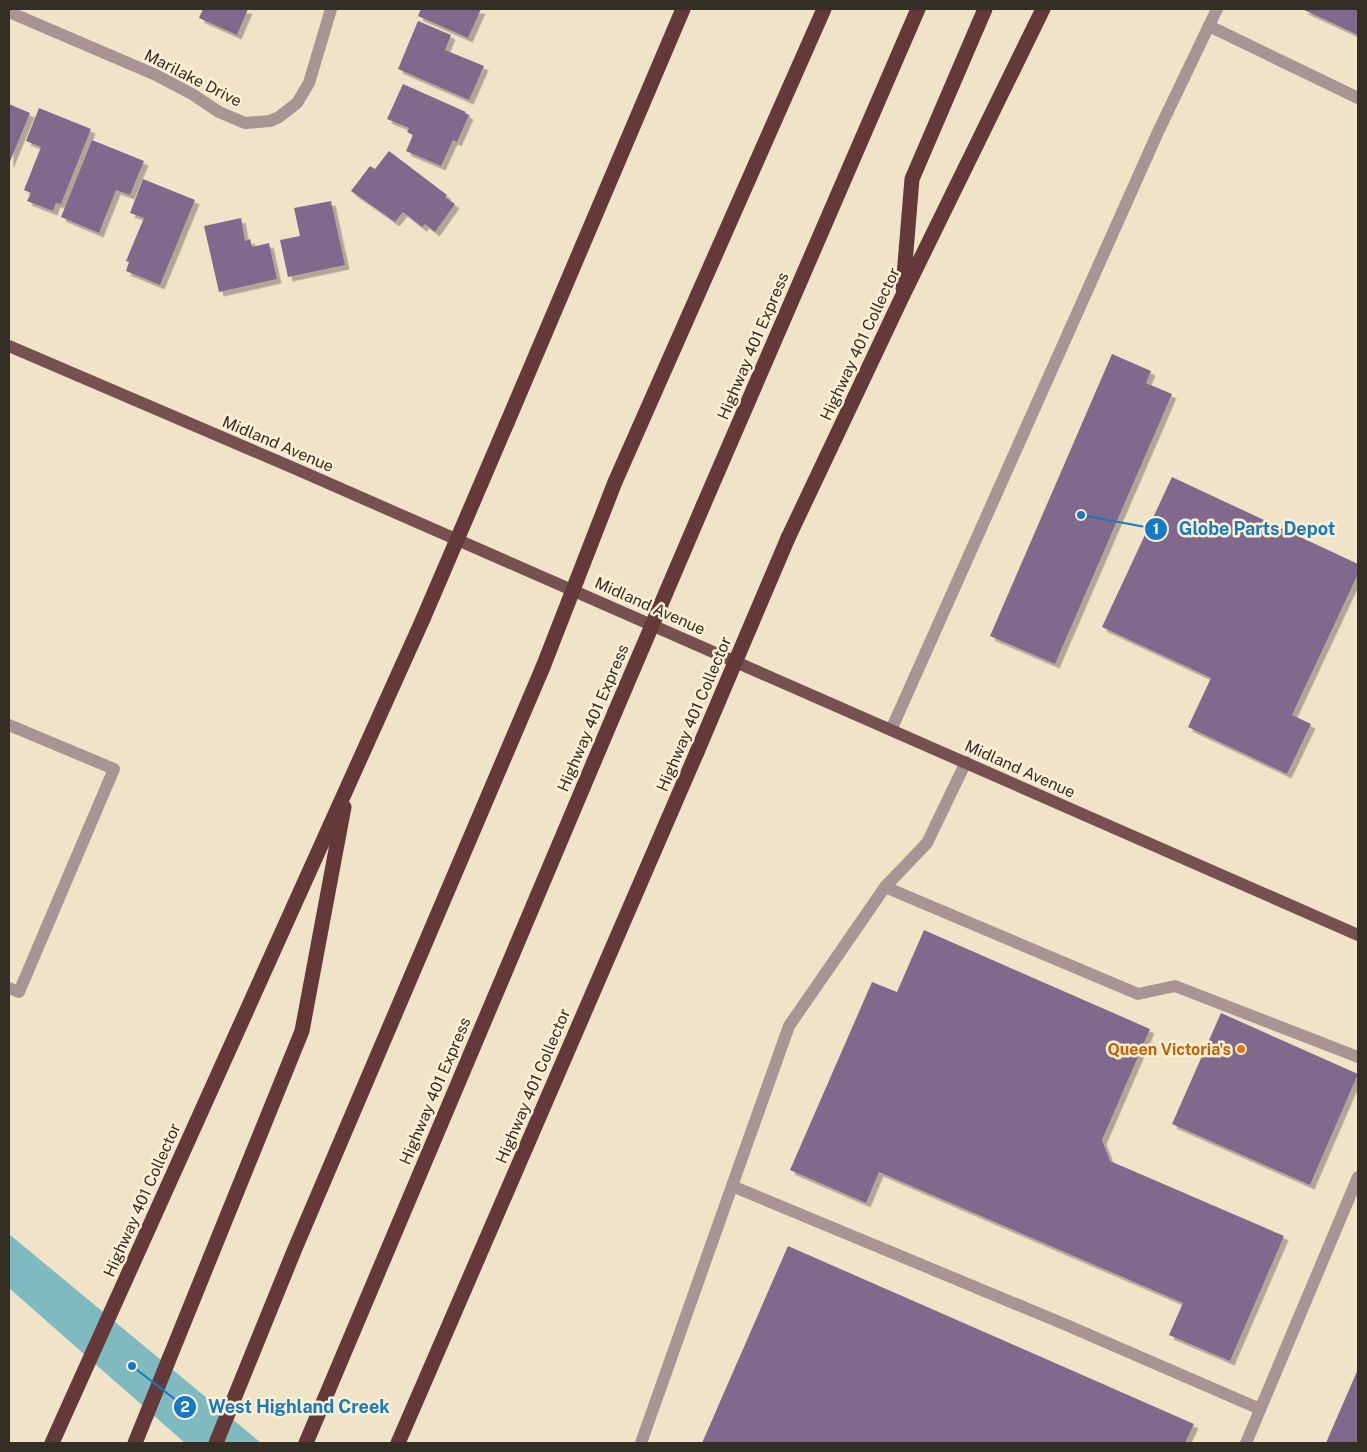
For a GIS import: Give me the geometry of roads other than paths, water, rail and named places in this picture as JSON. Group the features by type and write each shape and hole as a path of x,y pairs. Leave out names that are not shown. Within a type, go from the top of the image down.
{"highway":[{"name":"Highway 401 Collector","path":"52,1443 423,619 683,9"},
{"path":"216,1443 294,1252 543,667 615,482 824,9"},
{"name":"Highway 401 Express","path":"306,1443 614,712 918,9"},
{"path":"902,297 912,180 985,9"},
{"name":"Highway 401 Collector","path":"398,1443 788,538 902,297 1043,9"},
{"path":"135,1443 302,1031 348,784"}],"main road":[{"name":"Midland Avenue","path":"9,346 296,468 1358,934"}],"street":[{"name":"Marilake Drive","path":"9,12 156,74 219,112 245,123 270,121 279,117 297,103 309,83 331,9"},
{"path":"891,730 1154,141 1217,9"},
{"path":"1209,26 1358,98"},
{"path":"9,724 114,769 19,992 9,988"},
{"path":"641,1443 790,1026 886,887 928,842 966,762"},
{"path":"886,887 1138,994 1175,986 1358,1057"},
{"path":"1246,1443 1358,1177"},
{"path":"732,1186 1064,1324 1260,1409"}],"water":[{"path":"9,1234 261,1443 185,1443 9,1288"}],"place":[{"name":"Globe Parts Depot","path":"1081,515"},
{"name":"Queen Victoria's","path":"1241,1049"},
{"name":"West Highland Creek","path":"132,1366"}]}
